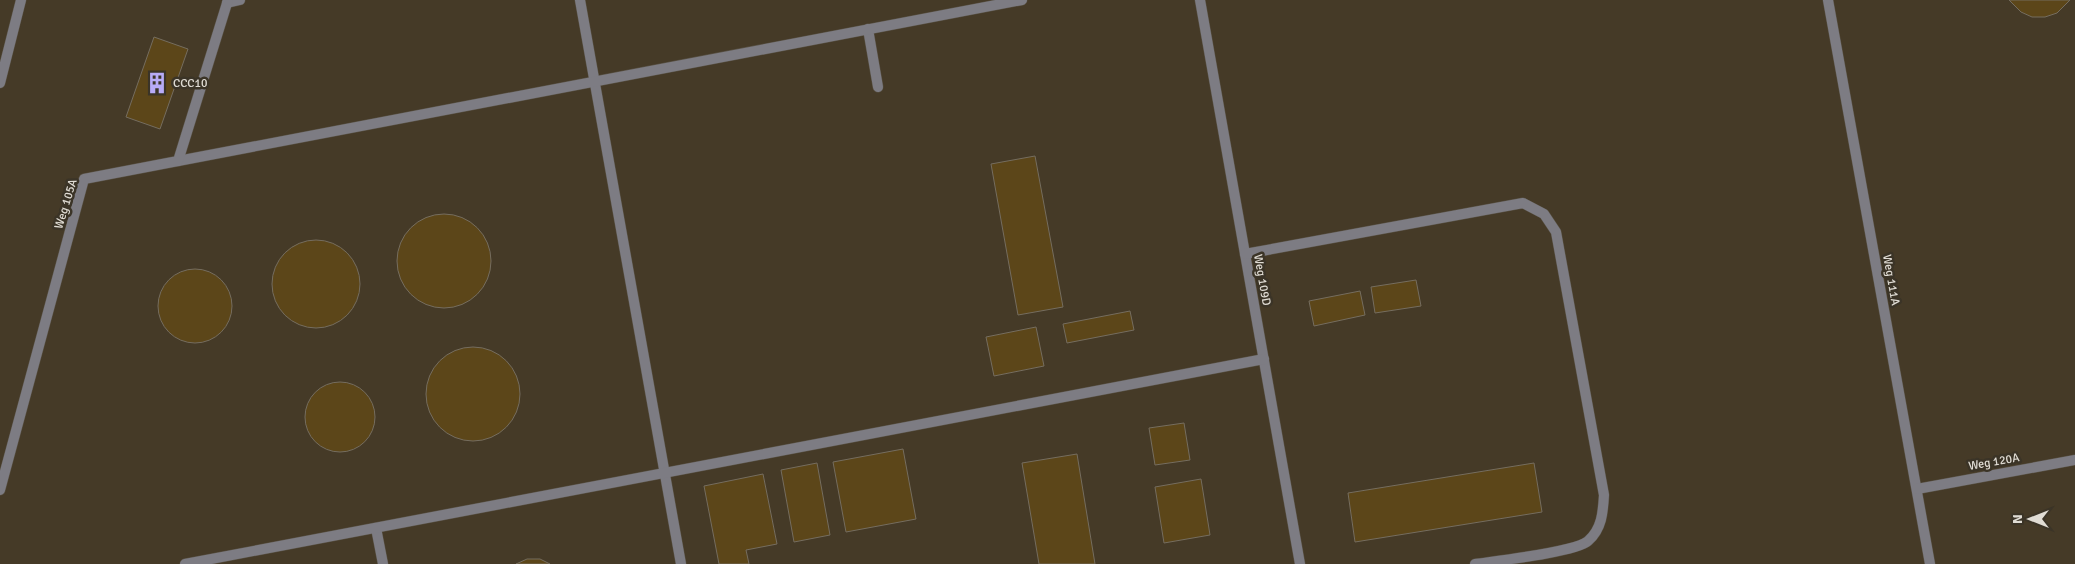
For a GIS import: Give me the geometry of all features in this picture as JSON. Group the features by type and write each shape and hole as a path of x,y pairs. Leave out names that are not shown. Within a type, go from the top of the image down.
{"lane":[{"path":"0,83 21,0"},
{"path":"240,0 227,1 178,161 1022,0"},
{"path":"580,0 681,564"},
{"name":"Weg 109D","path":"1200,0 1300,564"},
{"name":"Weg 111A","path":"1828,0 1930,564"},
{"path":"868,30 878,87"},
{"name":"Weg 105A","path":"0,490 84,179 178,161"},
{"path":"1245,254 1522,203 1544,214 1556,232 1558,242 1604,495 1602,522 1588,542 1566,549 1475,564"},
{"path":"185,564 1264,359"},
{"name":"Weg 120A","path":"1917,488 2075,460"},
{"path":"376,528 383,564"}],"shaded area":[{"path":"0,0 2075,0 2075,564 0,564"}],"building":[{"path":"2009,0 2070,0 2057,13 2045,17 2032,17 2021,12"},
{"name":"CCC10","path":"154,37 188,49 160,129 126,117"},
{"path":"1035,156 1063,307 1018,315 991,164"},
{"path":"444,214 462,218 477,228 487,243 491,261 487,279 477,294 462,304 444,308 426,304 411,294 401,279 397,261 401,243 411,228 426,218"},
{"path":"316,240 333,244 347,253 356,267 360,284 356,301 347,315 333,324 316,328 299,324 285,315 276,301 272,284 276,267 285,253 299,244"},
{"path":"195,269 209,272 221,280 229,292 232,306 229,320 221,332 209,340 195,343 181,340 169,332 161,320 158,306 161,292 169,280 181,272"},
{"path":"1416,280 1421,306 1375,313 1371,287"},
{"path":"1360,291 1365,315 1314,326 1309,301"},
{"path":"1130,311 1134,330 1067,343 1063,324"},
{"path":"1036,327 1044,366 994,376 986,337"},
{"path":"473,347 491,351 506,361 516,376 520,394 516,412 506,427 491,437 473,441 455,437 440,427 430,412 426,394 430,376 440,361 455,351"},
{"path":"340,382 353,385 365,392 372,404 375,417 372,430 365,442 353,449 340,452 327,449 315,442 308,430 305,417 308,404 315,392 327,385"},
{"path":"1184,423 1190,460 1155,465 1149,428"},
{"path":"903,449 916,519 846,532 833,462"},
{"path":"1077,454 1095,564 1039,564 1022,463"},
{"path":"817,463 830,535 794,542 781,470"},
{"path":"1534,463 1542,512 1355,542 1348,493"},
{"path":"763,474 777,544 746,550 749,564 719,564 704,486"},
{"path":"1201,479 1210,535 1164,543 1155,487"},
{"path":"527,559 540,559 550,564 516,564"}],"place":[{"name":"CCC10","path":"157,83"}]}
